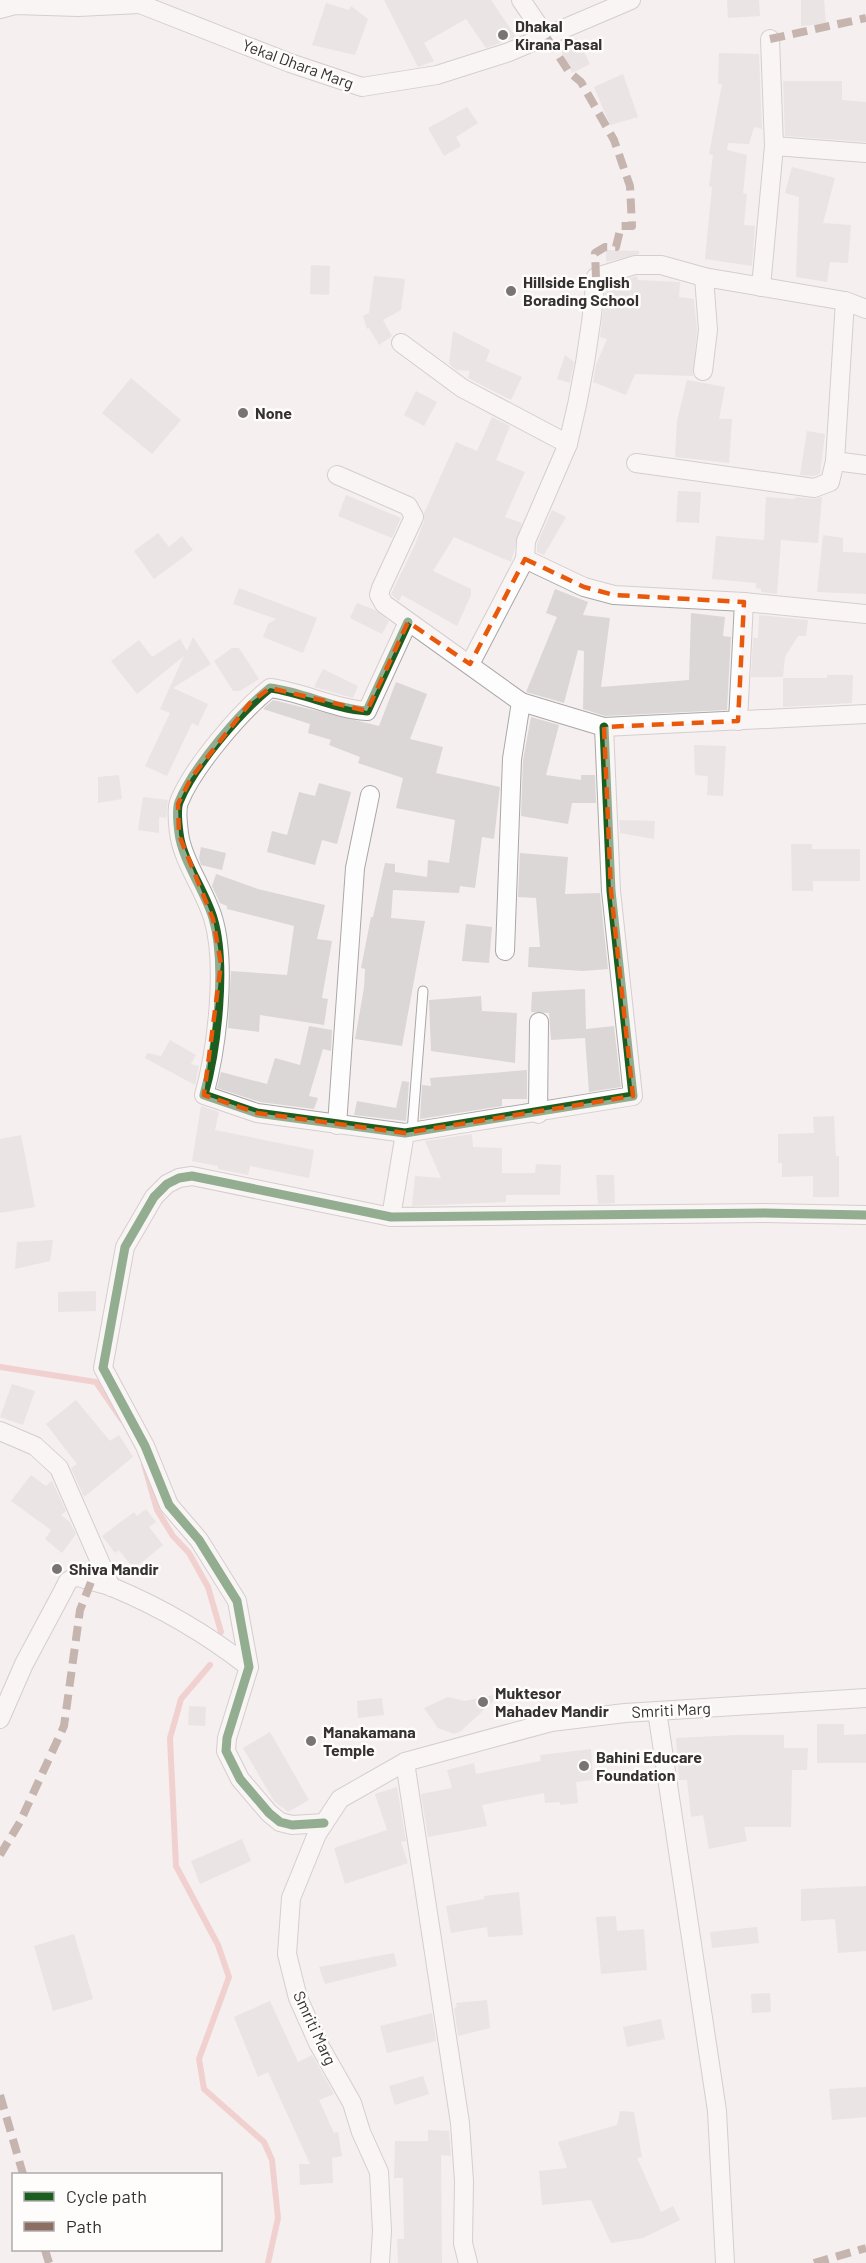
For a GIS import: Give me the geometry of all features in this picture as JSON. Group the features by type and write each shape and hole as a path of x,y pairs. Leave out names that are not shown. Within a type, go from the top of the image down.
{"street":[{"path":"521,0 547,38"},
{"name":"Yekal Dhara Marg","path":"139,2 290,63 362,87 437,75 547,38 631,0"},
{"path":"10,5 78,8 139,2"},
{"path":"761,287 774,146 770,39"},
{"path":"774,146 866,153"},
{"path":"470,664 525,559 525,541 568,444 580,395 592,324 596,277 635,265 661,265 704,277 845,302 866,309"},
{"path":"704,277 708,330 704,371"},
{"path":"636,463 814,488 830,482 835,461 845,302"},
{"path":"400,343 462,388 568,444"},
{"path":"835,461 866,465"},
{"path":"337,475 408,506 414,517 379,596 384,604 521,702 604,727 866,714"},
{"path":"525,559 584,587 614,595 744,602 866,614"},
{"path":"738,721 744,602"},
{"path":"408,622 367,711 354,710 288,690 270,688 250,704 206,759 192,778 178,804 179,835 213,919 221,964 211,1071 204,1095 257,1113 408,1133 538,1114 633,1096 611,891 604,727"},
{"path":"505,951 512,759 521,702"},
{"path":"337,1125 356,868 370,795"},
{"path":"538,1114 539,1022"},
{"path":"391,1217 408,1133"},
{"path":"324,1823 291,1826 280,1822 269,1813 240,1779 226,1752 227,1738 249,1666 237,1601 199,1540 169,1505 145,1446 103,1368 124,1247 154,1197 167,1184 179,1178 192,1176 391,1217 764,1213 866,1215"},
{"path":"0,1431 35,1446 59,1468 111,1587"},
{"path":"0,1719 24,1664 68,1581 77,1576 111,1587 190,1628 249,1666"},
{"name":"Smriti Marg","path":"380,2263 382,2231 379,2172 361,2132 352,2103 318,2043 297,1998 287,1954 291,1898 317,1834 340,1799 405,1762 551,1722 657,1711 866,1698"},
{"path":"657,1711 717,2111 725,2263"},
{"path":"405,1762 460,2123 464,2181 463,2243 468,2263"}],"lane":[{"path":"408,1133 423,991"}],"highlighted area":[{"path":"525,559 584,587 614,595 744,602 738,721 604,727 611,891 633,1096 405,1133 257,1113 204,1095 221,964 213,919 179,835 178,804 191,778 250,703 270,688 367,711 408,622 470,664"}],"building":[{"path":"384,0 491,0 516,37 486,48 466,19 424,43 434,61 418,67"},
{"path":"727,0 759,0 760,16 728,18"},
{"path":"801,0 824,0 826,24 801,26"},
{"path":"326,3 349,10 351,6 368,19 355,55 312,45"},
{"path":"577,38 590,64 572,73 559,47"},
{"path":"719,53 759,54 762,129 754,127 749,144 728,143 727,150 747,155 743,193 747,194 744,225 755,226 752,266 705,259 712,187 709,186 713,155 709,154 722,84 718,84"},
{"path":"623,74 638,117 610,125 594,87"},
{"path":"783,81 842,81 842,100 866,102 866,142 785,136"},
{"path":"467,107 478,123 456,137 461,146 444,156 428,128"},
{"path":"792,167 835,178 823,223 851,225 848,263 830,262 827,282 796,277 799,197 785,193"},
{"path":"606,250 639,251 639,254 606,262"},
{"path":"311,265 330,266 329,295 310,294"},
{"path":"374,276 405,279 401,310 383,320 392,336 379,345 369,328 367,329 363,316 369,313"},
{"path":"637,276 638,280 680,282 679,297 694,299 697,330 693,376 635,374 626,395 593,382 596,365 607,339 600,337 606,286"},
{"path":"453,331 490,350 486,361 522,377 511,400 468,378 470,371 456,370 449,364"},
{"path":"565,355 574,362 570,383 557,379"},
{"path":"131,378 181,420 152,454 102,413"},
{"path":"687,380 725,387 719,419 732,419 729,463 675,457 677,421"},
{"path":"416,391 437,402 424,426 404,415"},
{"path":"492,417 510,426 496,460 525,472 505,517 522,523 511,562 454,537 433,571 471,589 471,595 457,626 402,595 399,601 391,594 414,547 424,521 424,513 456,442 477,451"},
{"path":"807,431 825,434 820,474 813,476 800,475"},
{"path":"678,491 701,492 699,523 676,522"},
{"path":"346,495 401,518 392,538 338,516"},
{"path":"766,497 813,499 822,497 818,543 781,540 777,594 761,592 761,589 756,588 756,583 712,579 716,536 764,540"},
{"path":"552,510 566,517 544,555 537,552 537,544"},
{"path":"158,533 169,547 182,536 193,550 154,579 134,551"},
{"path":"823,535 843,538 843,552 866,553 866,594 817,592"},
{"path":"239,588 317,618 303,653 263,637 268,624 276,619 233,604"},
{"path":"555,589 588,602 583,615 610,618 601,687 689,680 691,613 725,617 723,636 731,637 727,710 605,716 583,709 584,651 578,650 564,703 526,692 557,617 546,613"},
{"path":"357,603 375,610 389,621 382,634 350,618"},
{"path":"759,615 808,620 806,636 798,636 785,657 783,677 751,677 753,638 758,638"},
{"path":"193,637 211,664 173,688 208,704 198,726 192,723 167,776 145,766 170,713 160,709 184,656 137,694 111,661 139,640 152,657 180,639 187,651"},
{"path":"232,648 239,648 259,679 240,691 233,691 214,661"},
{"path":"323,669 358,686 353,698 314,687"},
{"path":"827,675 853,675 852,703 783,707 783,678 827,678"},
{"path":"396,682 427,694 410,739 443,747 436,773 500,787 494,839 482,837 475,888 460,886 459,893 393,890 391,918 425,921 402,1046 355,1039 364,988 365,969 361,968 371,917 373,917 385,863 395,864 395,872 427,877 428,860 449,863 455,820 396,808 403,778 358,763 360,757 329,745 331,740 308,733 310,724 263,709 273,700 379,726"},
{"path":"531,717 559,725 546,775 581,780 581,775 595,775 596,803 572,803 568,824 521,816 523,760"},
{"path":"694,745 726,746 723,796 707,795 708,776 695,775"},
{"path":"119,775 122,799 98,803 98,777"},
{"path":"319,783 351,792 337,844 322,840 315,865 267,852 272,831 287,835 299,792 315,796"},
{"path":"143,797 168,800 166,818 159,817 159,833 138,830"},
{"path":"619,820 655,821 654,839 620,833"},
{"path":"791,844 812,844 812,849 860,849 860,881 813,881 813,891 792,891"},
{"path":"201,847 226,853 222,870 201,865 199,858"},
{"path":"520,853 568,857 565,894 600,893 608,969 582,971 528,967 529,947 540,947 536,898 518,897"},
{"path":"216,874 258,889 325,905 317,939 332,941 322,998 328,999 324,1025 260,1015 259,1032 228,1028 231,971 287,975 294,926 227,909 227,906 220,903 212,886"},
{"path":"466,924 492,927 489,963 462,961"},
{"path":"585,989 586,1029 614,1026 621,1087 589,1092 585,1038 551,1040 549,1013 531,1012 532,992"},
{"path":"481,996 482,1011 517,1013 515,1063 431,1051 429,1000"},
{"path":"309,1026 332,1030 331,1051 323,1049 309,1096 318,1098 314,1109 260,1102 217,1088 221,1072 267,1084 275,1058 300,1065"},
{"path":"170,1040 196,1055 191,1064 199,1066 195,1085 145,1058 147,1053 161,1056"},
{"path":"527,1070 527,1099 502,1099 502,1106 420,1119 422,1085 431,1086 430,1078"},
{"path":"402,1081 409,1082 406,1121 354,1115 357,1101 396,1108"},
{"path":"201,1106 219,1112 215,1130 314,1150 309,1178 250,1166 248,1175 192,1161"},
{"path":"834,1116 836,1156 839,1156 839,1197 813,1197 813,1176 782,1177 782,1163 778,1163 778,1134 814,1133 813,1117"},
{"path":"472,1134 473,1147 502,1148 502,1173 535,1173 536,1164 561,1165 560,1195 506,1195 506,1202 412,1206 415,1176 441,1178 425,1141"},
{"path":"21,1135 35,1207 0,1213 0,1139"},
{"path":"596,1175 614,1175 615,1203 598,1204"},
{"path":"53,1240 50,1261 15,1269 17,1242"},
{"path":"96,1291 96,1311 58,1312 58,1292"},
{"path":"12,1384 35,1391 23,1425 0,1417"},
{"path":"76,1400 110,1441 119,1435 133,1457 84,1497 71,1468 77,1464 46,1424"},
{"path":"31,1475 46,1486 52,1481 66,1511 61,1515 70,1522 76,1534 62,1553 45,1539 51,1530 11,1501"},
{"path":"146,1509 156,1522 149,1527 163,1545 134,1569 119,1550 115,1553 102,1536 134,1512 137,1516"},
{"path":"502,1693 461,1731 454,1734 438,1728 424,1708 448,1697 465,1701"},
{"path":"382,1698 384,1715 358,1718 357,1701"},
{"path":"189,1706 206,1707 205,1726 188,1725"},
{"path":"817,1724 844,1724 844,1735 866,1734 866,1763 817,1763"},
{"path":"270,1732 309,1800 288,1812 274,1801 243,1748"},
{"path":"784,1735 784,1748 808,1748 807,1770 792,1770 791,1827 744,1827 747,1841 709,1849 703,1815 691,1817 687,1780 679,1780 676,1738"},
{"path":"591,1749 593,1780 576,1782 578,1803 560,1805 560,1802 545,1803 544,1793 482,1805 487,1826 428,1837 421,1794 452,1788 447,1770 474,1763 476,1774 541,1761 540,1755"},
{"path":"397,1787 406,1841 401,1842 408,1863 345,1884 334,1848 387,1830 375,1794"},
{"path":"242,1839 251,1861 200,1884 191,1861"},
{"path":"866,1886 866,1951 838,1953 835,1919 801,1921 801,1889"},
{"path":"519,1892 523,1935 488,1937 487,1927 451,1933 446,1906 484,1899 484,1896"},
{"path":"616,1916 617,1931 644,1929 647,1970 601,1974 596,1917"},
{"path":"757,1927 759,1943 712,1948 710,1932"},
{"path":"74,1934 93,1999 53,2011 34,1946"},
{"path":"394,1953 397,1966 325,1984 319,1967"},
{"path":"770,1993 771,2012 752,2013 751,1994"},
{"path":"487,2000 490,2028 458,2036 454,2008 457,2007 456,2003"},
{"path":"270,2001 298,2062 312,2055 334,2094 319,2100 334,2133 338,2132 342,2156 332,2158 333,2183 300,2185 299,2164 310,2164 268,2072 258,2077 234,2017"},
{"path":"432,2013 436,2041 387,2053 380,2026"},
{"path":"661,2019 665,2039 627,2047 623,2027"},
{"path":"423,2076 429,2094 395,2105 389,2086"},
{"path":"866,2087 866,2117 832,2120 829,2089"},
{"path":"620,2111 634,2112 642,2157 637,2158 661,2212 673,2206 680,2220 643,2238 611,2243 591,2200 542,2205 539,2171 567,2168 558,2142 617,2125"},
{"path":"428,2130 449,2131 451,2156 441,2155 442,2263 398,2263 397,2239 404,2239 403,2178 394,2178 395,2141 428,2141"}],"waterway":[{"path":"0,1367 96,1382 122,1420"},
{"path":"144,1464 157,1510 173,1536 189,1553 208,1587 221,1632"},
{"path":"210,1665 181,1699 170,1738 176,1866 218,1945 229,1977 199,2059 204,2089 264,2142 272,2160 278,2218 268,2263"}],"marked path":[{"path":"770,39 866,18"},
{"path":"547,38 569,72 581,82 614,140 630,186 632,226 621,226 616,247 605,247 595,253 596,277"},
{"path":"0,1855 20,1822 64,1726 80,1610 91,1582"},
{"path":"0,2095 23,2173"},
{"path":"814,2263 866,2248"},
{"path":"45,2251 49,2263"}],"cycle path":[{"path":"408,622 367,711 270,688 219,740 195,773 179,802 181,843 213,918 219,959 219,1006 213,1054 204,1095 257,1113 405,1133 633,1096 611,891 604,727"},
{"path":"324,1823 292,1825 280,1822 269,1813 240,1779 226,1751 227,1738 249,1667 237,1601 199,1540 169,1505 145,1446 103,1368 125,1247 154,1197 167,1184 179,1178 192,1176 391,1217 764,1213 866,1215"}],"place":[{"name":"Dhakal Kirana Pasal","path":"503,35"},
{"name":"Hillside English Borading School","path":"511,291"},
{"name":"None","path":"243,413"},
{"name":"Shiva Mandir","path":"57,1569"},
{"name":"Muktesor Mahadev Mandir","path":"483,1702"},
{"name":"Manakamana Temple","path":"311,1741"},
{"name":"Bahini Educare Foundation","path":"584,1766"}]}
